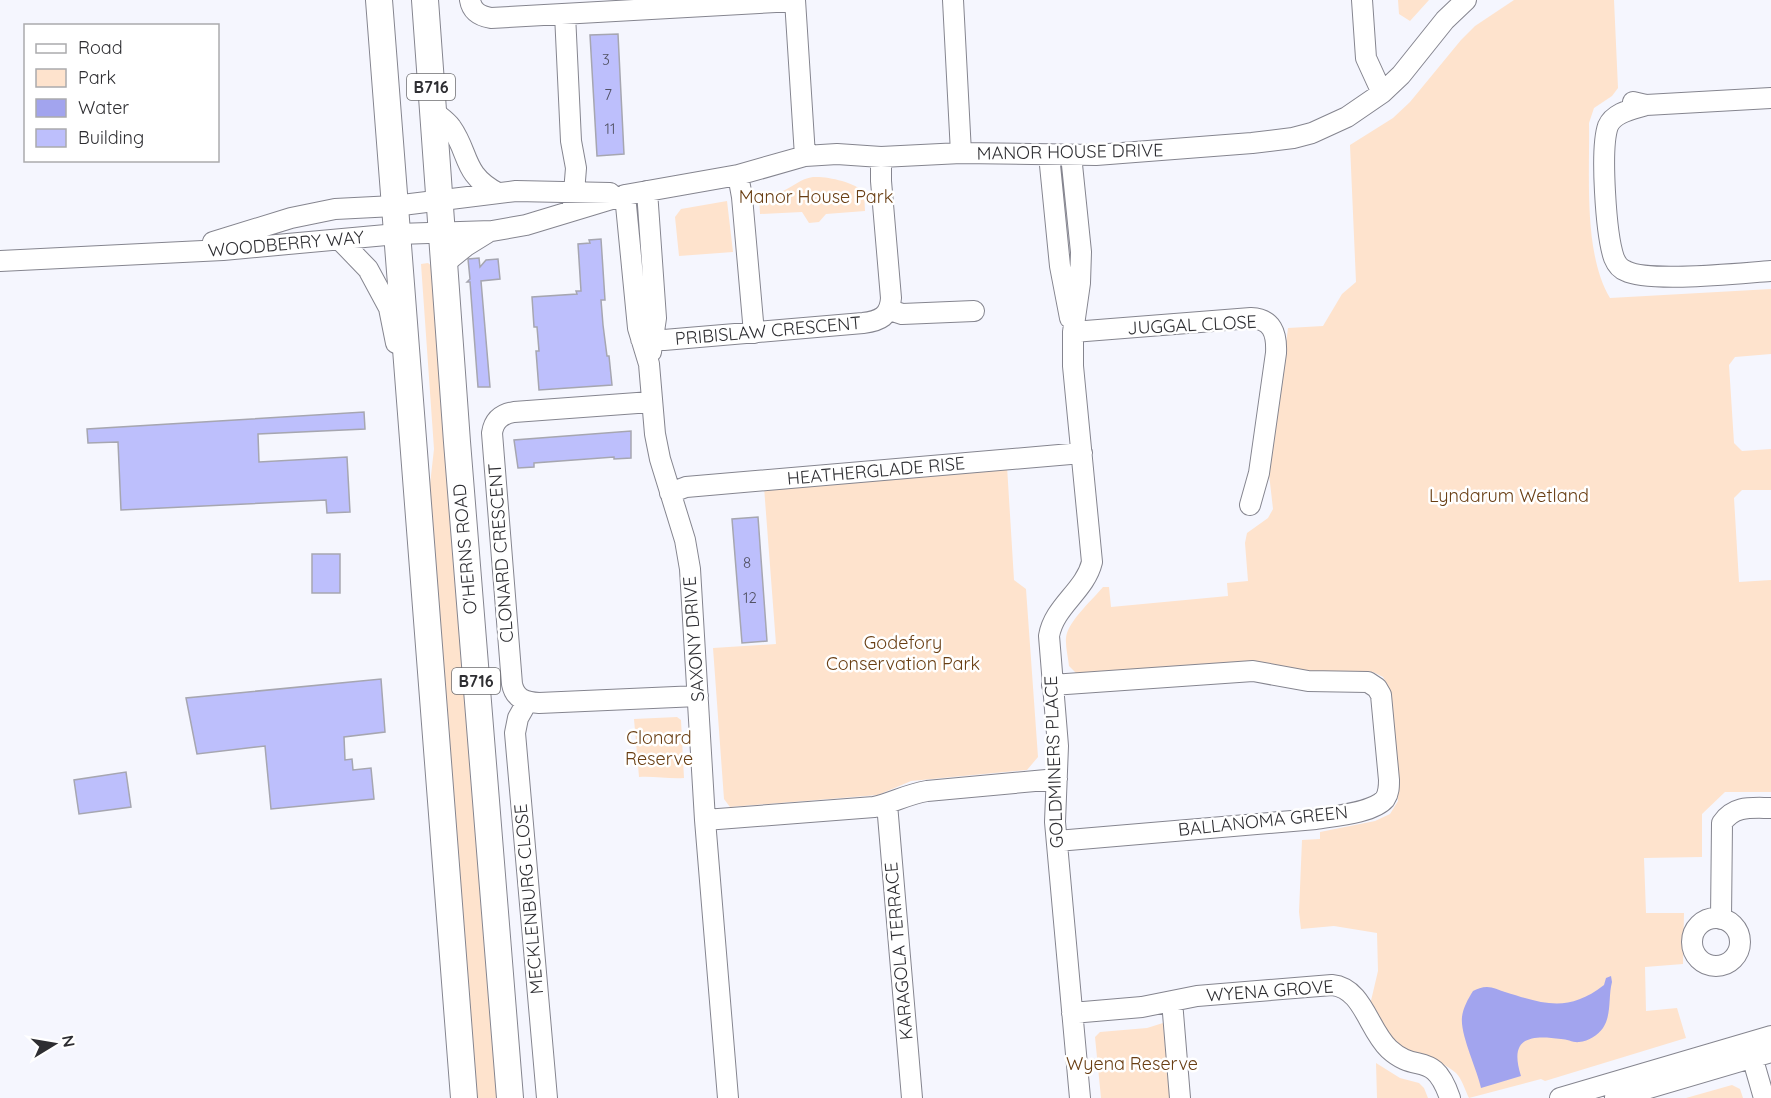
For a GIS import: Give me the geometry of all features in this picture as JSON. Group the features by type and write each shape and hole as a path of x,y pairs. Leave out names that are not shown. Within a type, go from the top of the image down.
{"main road":[{"name":"B716","path":"379,0 464,1098"},
{"name":"O'HERNS ROAD","path":"424,0 510,1098"}],"street":[{"path":"470,0 472,9 491,18 795,0 805,156"},
{"path":"953,0 962,153"},
{"path":"1362,0 1364,37 1389,86"},
{"name":"MANOR HOUSE DRIVE","path":"394,206 516,191 570,199 625,195 738,175 805,156 1137,153 1293,138 1347,117 1389,86 1444,20 1467,0"},
{"path":"565,14 571,141 570,199"},
{"path":"1771,98 1646,105 1620,101 1611,103 1605,108 1600,114 1598,123 1599,136 1605,152 1608,234 1604,264 1609,274 1627,284 1655,277 1771,271"},
{"path":"433,111 451,126 473,173 483,185 498,193"},
{"name":"GOLDMINERS PLACE","path":"1048,155 1061,275 1073,332"},
{"name":"GOLDMINERS PLACE","path":"1071,155 1081,252 1080,283 1073,332 1073,366 1092,562 1086,579 1054,618 1048,636 1058,746 1055,813 1080,1098"},
{"path":"881,157 890,310 902,314 974,310"},
{"path":"738,175 754,333"},
{"name":"SAXONY DRIVE","path":"647,191 656,307 647,339 651,402 660,459 685,540 690,569 705,820 728,1098"},
{"name":"SAXONY DRIVE","path":"625,195 638,328 647,339"},
{"name":"MANOR HOUSE DRIVE","path":"397,234 492,231 526,225 570,199"},
{"name":"WOODBERRY WAY","path":"176,252 223,240 291,218 335,209 394,206"},
{"path":"445,263 466,246 492,231"},
{"name":"WOODBERRY WAY","path":"0,261 223,250 397,234"},
{"path":"340,240 368,269 389,308 410,410"},
{"name":"PRIBISLAW CRESCENT","path":"647,339 754,333 871,322 882,318 890,310"},
{"name":"JUGGAL CLOSE","path":"1073,332 1251,318 1266,321 1276,337 1276,352 1259,473 1251,505"},
{"name":"CLONARD CRESCENT","path":"526,702 516,695 511,677 493,428 498,419 508,413 651,402"},
{"name":"HEATHERGLADE RISE","path":"670,493 694,486 1082,453"},
{"name":"BALLANOMA GREEN","path":"1052,685 1253,671 1321,682 1368,682 1381,694 1389,780 1388,793 1380,803 1346,814 1316,819 1057,841"},
{"path":"526,702 698,696"},
{"name":"MECKLENBURG CLOSE","path":"526,702 518,718 515,733 547,1098"},
{"path":"705,820 874,807 927,790 1057,779"},
{"name":"KARAGOLA TERRACE","path":"887,804 912,1098"},
{"path":"1721,919 1722,823 1734,811 1748,807 1771,808"},
{"name":"WYENA GROVE","path":"1072,1013 1142,1007 1197,996 1332,985 1343,987 1355,997 1389,1049 1399,1056 1431,1066 1442,1078 1450,1098"},
{"path":"1172,1001 1180,1098"},
{"path":"1615,1098 1757,1050 1771,1036"},
{"path":"1569,1097 1757,1050"},
{"path":"1757,1050 1764,1098"}],"green space":[{"path":"1398,0 1429,0 1410,21 1399,14"},
{"name":"Lyndarum Wetland","path":"1514,0 1614,0 1618,88 1612,96 1594,108 1589,123 1592,237 1601,280 1610,298 1771,289 1771,354 1735,357 1729,365 1734,443 1742,451 1771,449 1771,490 1742,490 1734,498 1739,582 1771,580 1771,792 1725,792 1702,814 1702,857 1644,858 1646,913 1684,913 1683,964 1645,967 1646,1011 1677,1008 1686,1038 1545,1081 1541,1079 1469,1098 1456,1073 1434,1060 1397,1044 1385,1031 1370,1005 1378,971 1377,933 1334,926 1301,929 1299,912 1302,840 1320,839 1320,832 1375,821 1390,814 1398,801 1390,698 1388,686 1383,677 1373,672 1339,674 1300,671 1254,662 1077,674 1069,666 1066,641 1073,621 1103,587 1109,587 1111,607 1228,596 1227,583 1248,581 1245,543 1247,533 1268,518 1273,509 1269,474 1288,328 1323,326 1342,294 1356,282 1350,145 1393,118 1410,102 1475,26"},
{"name":"Manor House Park","path":"813,177 840,180 860,188 864,192 865,211 826,214 819,222 809,223 802,212 760,214 759,196 780,192"},
{"name":"Manor House Park","path":"727,201 733,252 679,256 675,217 681,209"},
{"path":"428,263 439,272 506,1098 476,1098 428,502 434,449 421,264"},
{"name":"Godefory Conservation Park","path":"1007,466 1014,580 1026,589 1038,757 1027,770 911,781 878,795 730,807 724,799 713,648 776,644 764,487"},
{"name":"Clonard Reserve","path":"677,717 681,720 684,778 639,777 634,719"},
{"name":"Wyena Reserve","path":"1163,1023 1170,1098 1101,1098 1095,1037 1100,1032 1147,1028"},
{"path":"1376,1063 1400,1078 1419,1083 1428,1098 1377,1098"},
{"path":"1732,1085 1740,1089 1743,1098 1686,1098"}],"water":[{"path":"1611,976 1608,1017 1599,1033 1579,1042 1539,1037 1524,1042 1518,1054 1521,1076 1481,1088 1462,1024 1463,1010 1473,991 1489,987 1532,1000 1556,1004 1567,1003 1591,994 1604,985 1606,978"}],"building":[{"path":"618,34 624,154 597,156 590,35"},
{"path":"601,239 605,300 601,300 612,385 539,390 536,351 539,351 537,327 534,327 532,297 577,294 576,291 581,291 578,244"},
{"path":"479,258 480,267 486,260 498,259 500,279 481,281 490,387 478,387 470,282 467,282 470,279 468,259"},
{"path":"364,412 365,429 258,434 259,462 347,457 350,512 327,513 326,500 121,510 118,442 88,443 87,429"},
{"path":"631,431 631,458 614,459 614,457 534,463 534,467 518,468 514,440"},
{"path":"758,517 767,641 742,643 732,519"},
{"path":"312,554 340,554 340,593 312,593"},
{"path":"381,679 385,732 344,737 345,760 352,759 353,770 371,768 374,799 271,809 265,746 197,754 186,698"},
{"path":"126,772 131,807 79,814 74,780"}]}
